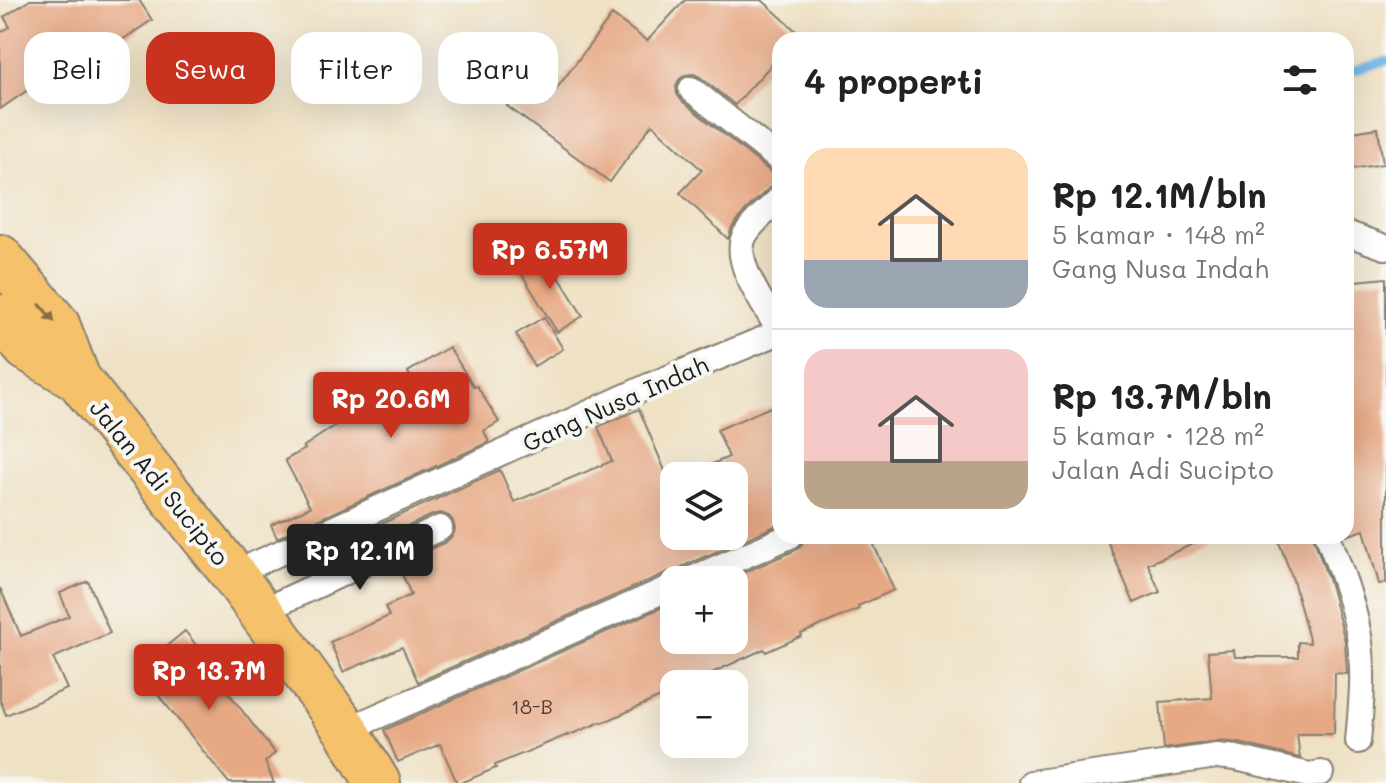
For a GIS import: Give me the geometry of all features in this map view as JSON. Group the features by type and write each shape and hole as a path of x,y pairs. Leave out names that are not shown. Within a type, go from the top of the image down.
{"highway":[{"name":"Jalan Adi Sucipto","path":"0,257 57,324 78,379 260,612 361,723 378,783"},
{"name":"Jalan Adi Sucipto","path":"0,317 26,348 78,379"}],"street":[{"path":"691,89 772,154"},
{"path":"772,206 745,234 741,247 747,275 772,318"},
{"path":"1354,236 1385,247"},
{"name":"Gang Nusa Indah","path":"233,574 651,385 772,335"},
{"path":"260,612 440,528"},
{"path":"721,566 772,544"},
{"path":"1331,544 1348,591 1359,638 1362,685 1358,741"},
{"path":"361,723 660,592"},
{"path":"1031,783 1217,756 1309,775 1321,773"}],"building":[{"path":"30,0 139,0 152,20 130,35 130,32 24,32 24,93 0,109 0,33 10,27 4,17"},
{"path":"685,0 762,0 797,32 772,32 772,64 735,105 694,74 685,75 676,86 682,101 772,172 772,187 746,210 732,227 728,239 680,193 702,170 652,124 610,182 507,106 558,104 558,87 612,15 647,41"},
{"path":"1378,128 1383,164 1354,169 1354,132"},
{"path":"543,251 583,316 557,332 517,266"},
{"path":"1386,278 1386,583 1379,584 1364,530 1354,533 1354,281"},
{"path":"544,317 563,349 534,366 516,334"},
{"path":"449,347 499,422 484,431 489,442 277,538 271,525 310,507 285,460 410,376 408,372"},
{"path":"772,406 772,527 748,538 748,462 717,462 729,457 717,430"},
{"path":"639,409 661,462 660,550 720,550 683,566 660,566 660,576 418,682 402,647 343,672 330,642 389,616 385,607 411,595 398,564 446,542 455,529 449,516 441,513 373,543 368,530 500,470 514,502 612,461 598,427"},
{"path":"802,544 874,544 894,590 802,636 718,670 660,670 660,697 495,765 496,768 461,783 457,783 440,744 398,762 384,730 660,608 660,654 748,654 748,571 796,550"},
{"path":"1108,544 1193,544 1148,564 1160,592 1134,603"},
{"path":"1280,544 1316,544 1345,641 1347,674 1335,673 1334,734 1297,734 1300,758 1219,741 1164,749 1160,702 1212,698 1208,652 1234,650 1235,657 1298,657 1298,642 1310,643"},
{"path":"88,581 110,633 53,658 67,689 6,715 0,700 0,588 21,636 69,616 60,593"},
{"path":"185,631 275,753 265,762 274,783 229,783 142,675 142,666"}],"waterway":[{"path":"1354,71 1386,61"}]}
